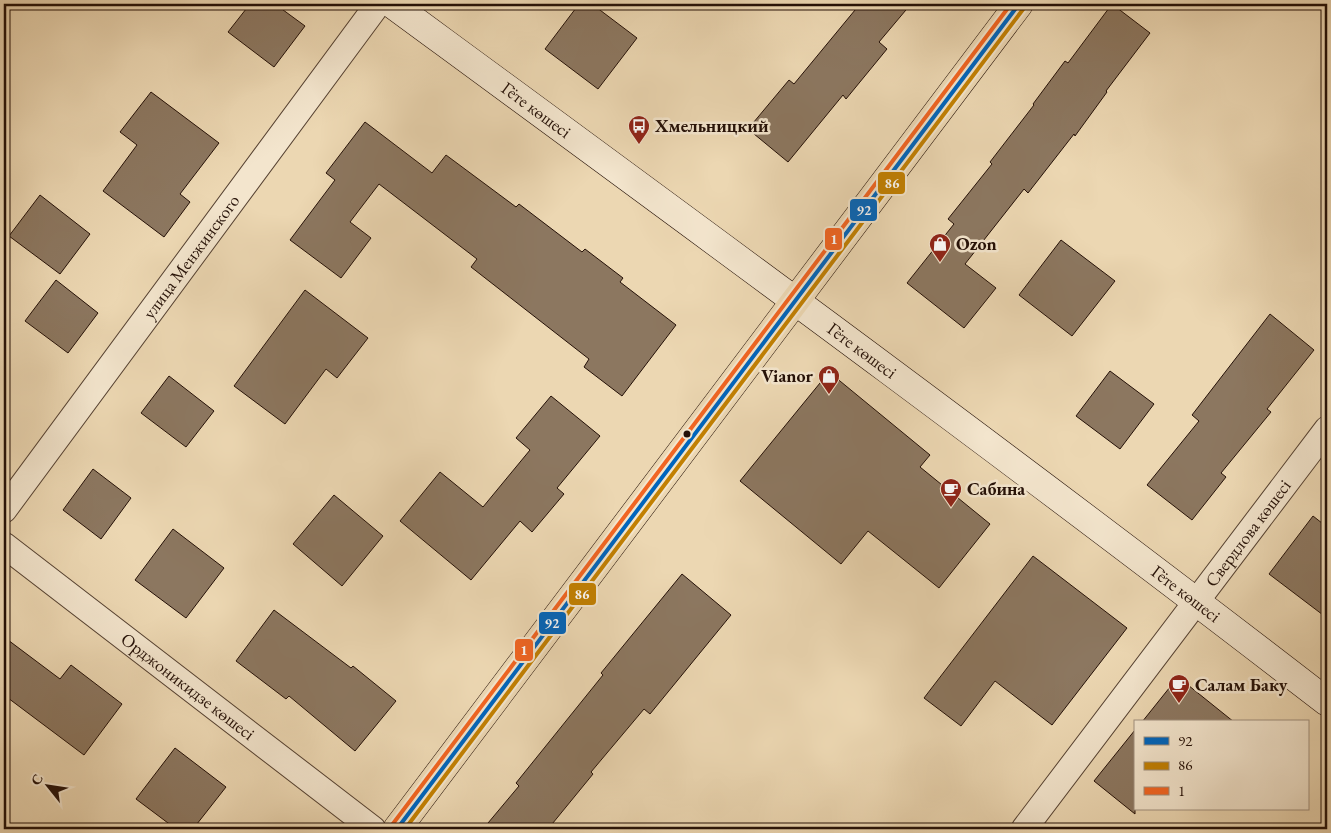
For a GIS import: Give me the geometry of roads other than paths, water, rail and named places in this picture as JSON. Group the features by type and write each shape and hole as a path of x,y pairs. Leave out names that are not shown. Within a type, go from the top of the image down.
{"main road":[{"path":"397,829 1019,4"}],"street":[{"name":"улица Менжинского","path":"4,510 378,4"},
{"name":"Гёте көшесі","path":"392,4 794,300 1196,601 1327,702"},
{"name":"Свердлова көшесі","path":"1024,829 1327,429"},
{"name":"Орджоникидзе көшесі","path":"4,545 373,829"}],"place":[{"name":"Хмельницкий","path":"639,145"},
{"name":"Ozon","path":"940,263"},
{"name":"Vianor","path":"829,395"},
{"name":"Сабина","path":"951,508"},
{"name":"Салам Баку","path":"1179,704"}]}
